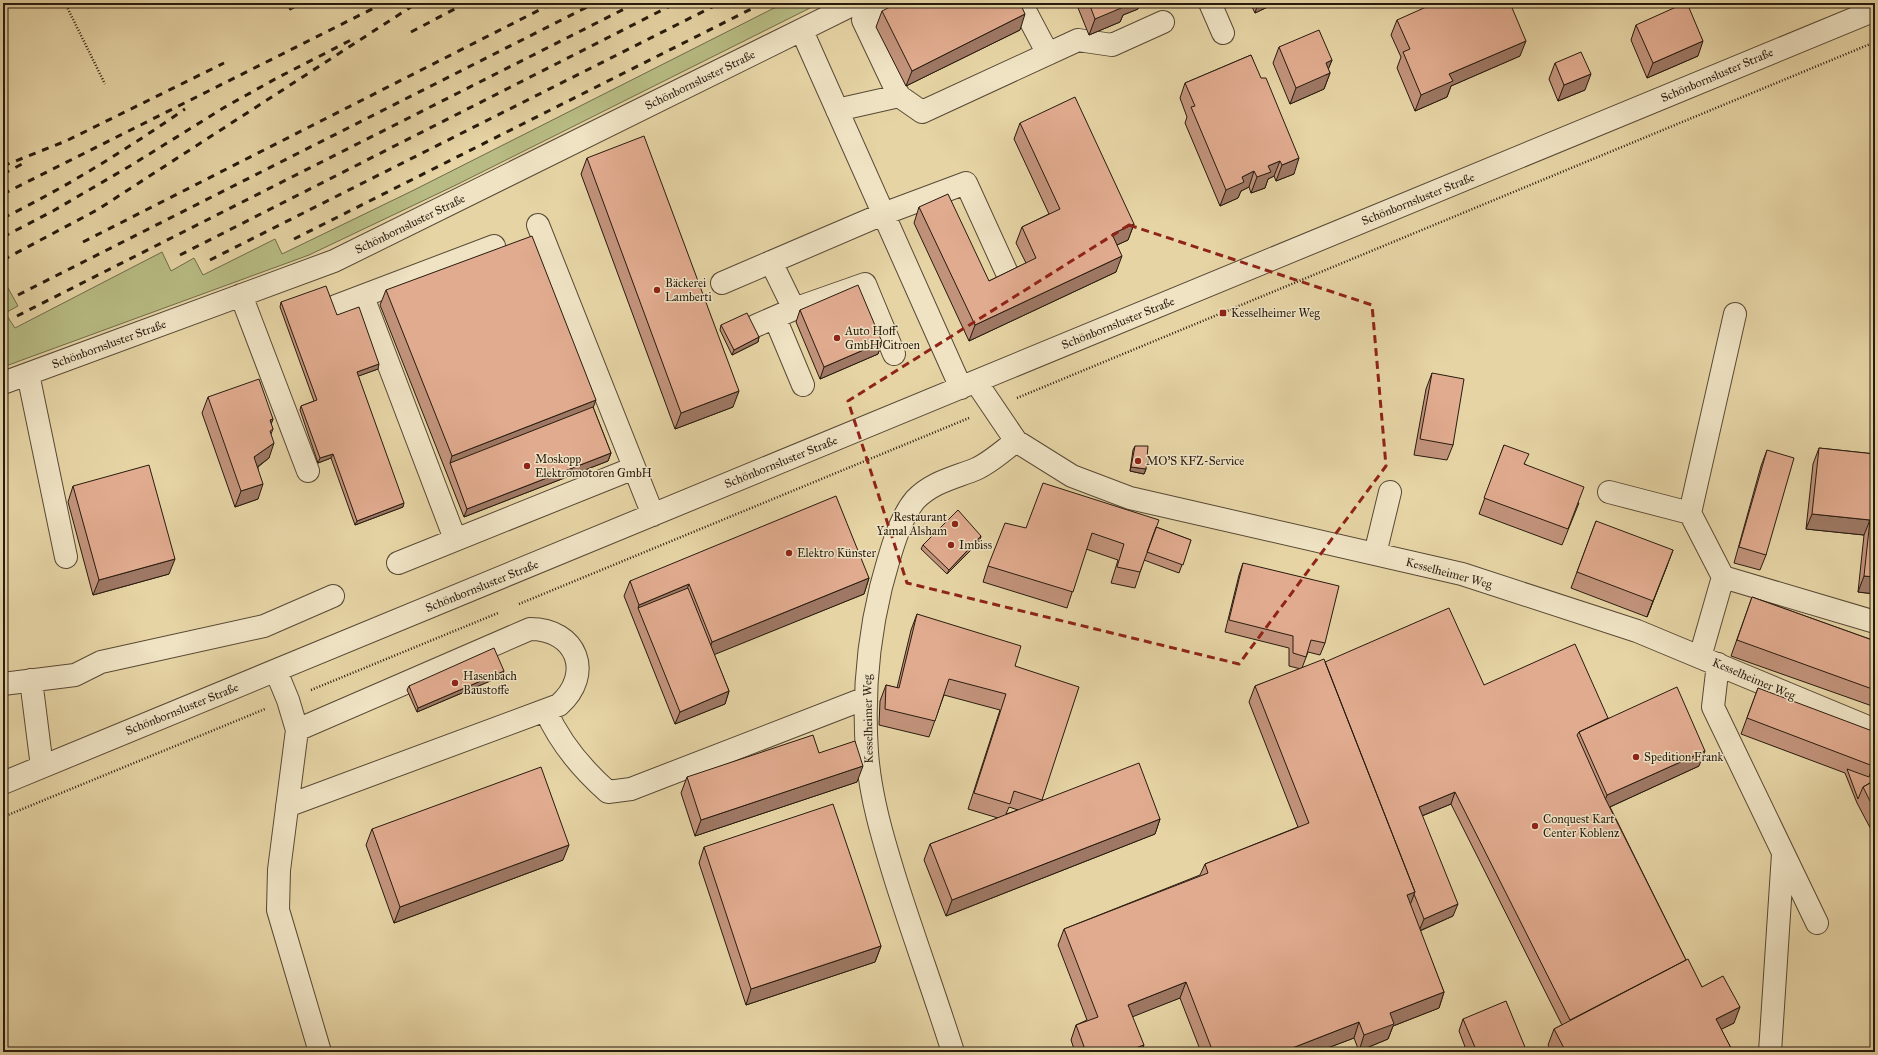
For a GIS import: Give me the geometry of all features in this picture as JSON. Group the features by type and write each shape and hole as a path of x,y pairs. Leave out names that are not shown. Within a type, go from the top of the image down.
{"street":[{"name":"Schönbornsluster Straße","path":"3,383 334,261 856,3"},
{"path":"897,3 863,20 899,96 922,112 1078,40 1112,45 1163,22"},
{"path":"1021,3 1048,54"},
{"path":"1210,3 1224,32"},
{"name":"Schönbornsluster Straße","path":"3,783 1875,10"},
{"path":"802,30 883,214 968,385"},
{"path":"837,110 899,96"},
{"path":"722,283 883,214 966,183 1007,273"},
{"path":"538,225 653,515"},
{"path":"336,306 494,246"},
{"path":"771,262 774,318 803,386"},
{"path":"774,318 865,284 894,354"},
{"path":"241,295 308,471"},
{"path":"363,297 455,539"},
{"path":"1735,314 1690,513 1723,577 1709,660 1714,706 1817,923"},
{"path":"28,374 66,557"},
{"name":"Kesselheimer Weg","path":"968,385 992,408 1016,441 1072,476 1130,498 1462,574 1637,630 1875,730"},
{"name":"Kesselheimer Weg","path":"953,1052 917,947 889,858 874,803 867,753 866,698 868,657 875,612 898,530 914,502 928,488 978,469 1016,441"},
{"path":"398,563 634,468"},
{"path":"1375,554 1390,492"},
{"path":"1609,492 1690,513"},
{"path":"1723,577 1875,622"},
{"path":"3,684 75,675 101,662 264,626 333,596"},
{"path":"287,806 559,705 569,696 576,683 578,669 575,655 568,643 557,634 544,629 530,629 297,730"},
{"path":"276,671 288,700 297,730 279,870 278,910 320,1052"},
{"path":"31,680 42,767"},
{"path":"546,711 554,730 587,773 608,792 631,789 866,698"},
{"path":"1770,1052 1783,853"}],"path":[{"path":"65,3 105,84"},
{"path":"515,606 1875,42"},
{"path":"3,817 501,612"}],"highlighted area":[{"path":"1129,225 1372,305 1386,466 1239,664 907,583 848,401"}],"green space":[{"path":"784,3 820,3 456,185 309,255 3,367 3,279 18,306 5,313 15,328 162,252 171,271 194,258 203,275 275,239 282,254 414,190"}],"building":[{"path":"290,3 297,3 291,6"},
{"path":"898,3 1020,3 1025,14 912,71 882,11"},
{"path":"1089,3 1125,3 1126,6 1095,19"},
{"path":"1435,3 1510,3 1526,41 1449,74 1453,81 1421,95 1403,52 1410,49 1397,20"},
{"path":"1687,3 1703,41 1653,63 1636,25"},
{"path":"1319,30 1332,60 1326,63 1330,73 1296,88 1279,47"},
{"path":"1581,52 1591,74 1564,85 1555,63"},
{"path":"1251,55 1261,78 1266,78 1299,158 1282,165 1280,161 1268,166 1271,172 1257,177 1254,171 1242,177 1244,182 1226,190 1191,107 1195,106 1185,83"},
{"path":"1075,97 1134,224 1112,234 1122,256 975,325 919,207 948,194 989,281 1036,258 1022,227 1060,209 1020,123"},
{"name":"Bäckerei Lamberti","path":"644,136 739,391 681,413 587,158"},
{"path":"532,236 596,400 452,456 386,290"},
{"name":"Auto Hoff GmbH Citroen","path":"858,285 882,342 824,367 800,310"},
{"path":"326,286 337,315 359,307 379,364 357,372 404,503 357,521 333,454 320,458 301,406 317,400 281,302"},
{"path":"747,313 759,337 734,350 721,325"},
{"path":"1432,373 1464,379 1453,445 1420,439"},
{"path":"259,379 273,419 270,420 273,429 270,431 274,443 254,457 263,484 241,491 208,397"},
{"name":"Moskopp Elektromotoren GmbH","path":"593,407 611,453 467,509 450,463"},
{"path":"1504,445 1529,454 1524,464 1584,487 1568,529 1484,498"},
{"name":"MO'S KFZ-Service","path":"1135,446 1148,446 1146,469 1131,467"},
{"path":"1819,448 1875,454 1875,577 1864,576 1870,520 1812,514"},
{"path":"1767,450 1794,458 1766,555 1739,547"},
{"path":"149,465 175,559 99,580 73,486"},
{"path":"1043,483 1159,520 1140,572 1117,567 1124,544 1092,533 1073,592 988,566 1005,523 1026,528"},
{"name":"Elektro Künster","path":"836,496 869,578 712,642 689,584 639,605 630,581"},
{"name":"Imbiss","path":"958,510 981,536 949,570 923,545"},
{"path":"1596,521 1673,550 1653,601 1577,572"},
{"path":"1156,527 1191,540 1183,565 1147,552"},
{"path":"1243,563 1339,586 1325,643 1311,640 1306,657 1293,653 1293,636 1229,620"},
{"path":"688,588 729,691 680,712 638,608"},
{"path":"1752,597 1875,641 1875,690 1737,640"},
{"name":"Conquest Kart Center Koblenz","path":"1449,608 1484,685 1575,644 1608,718 1579,732 1577,735 1605,798 1686,960 1570,1020 1455,792 1419,807 1458,904 1424,919 1414,894 1415,892 1325,662"},
{"path":"917,614 1021,646 1015,666 1079,687 1042,800 1014,791 1010,804 974,793 1006,694 949,679 935,721 885,709 886,685 899,688"},
{"name":"Hasenbach Baustoffe","path":"494,648 504,671 418,708 409,686"},
{"path":"1324,659 1415,892 1407,895 1444,992 1390,1013 1394,1024 1364,1035 1359,1022 1282,1052 1213,1052 1186,982 1128,1005 1144,1045 1124,1052 1086,1052 1076,1025 1098,1017 1064,929 1208,873 1205,864 1309,823 1255,686"},
{"name":"Spedition Frank","path":"1677,687 1705,751 1607,795 1579,732"},
{"path":"1758,688 1875,732 1875,760 1873,766 1747,718"},
{"path":"813,735 819,753 855,741 863,766 701,820 687,777"},
{"path":"1875,761 1875,780 1863,787 1858,799 1847,769 1869,777"},
{"path":"1139,763 1160,819 952,900 930,844"},
{"path":"541,767 569,845 400,907 372,829"},
{"path":"1875,780 1875,811 1863,787"},
{"path":"833,804 881,946 751,989 704,847"},
{"path":"1688,959 1702,987 1723,976 1740,1007 1716,1019 1733,1052 1566,1052 1554,1029"},
{"path":"1506,1001 1527,1052 1477,1052 1463,1019"}],"railway":[{"path":"3,194 384,3"},
{"path":"3,260 97,210 417,3"},
{"path":"411,32 466,3"},
{"path":"83,242 553,3"},
{"path":"18,295 595,3"},
{"path":"17,316 636,3"},
{"path":"180,255 676,3"},
{"path":"210,260 720,3"},
{"path":"294,239 763,3"},
{"path":"3,237 53,211 130,166 225,107 351,40"},
{"path":"3,166 66,141 224,63"},
{"path":"3,218 50,194 96,167 185,109"},
{"path":"3,174 24,163"}],"place":[{"name":"Bäckerei Lamberti","path":"657,290"},
{"name":"Kesselheimer Weg","path":"1223,313"},
{"name":"Auto Hoff GmbH Citroen","path":"837,338"},
{"name":"MO'S KFZ-Service","path":"1138,461"},
{"name":"Moskopp Elektromotoren GmbH","path":"527,466"},
{"name":"Restaurant Yamal Alsham","path":"955,524"},
{"name":"Imbiss","path":"951,545"},
{"name":"Elektro Künster","path":"789,553"},
{"name":"Hasenbach Baustoffe","path":"455,683"},
{"name":"Spedition Frank","path":"1636,757"},
{"name":"Conquest Kart Center Koblenz","path":"1535,826"}]}
